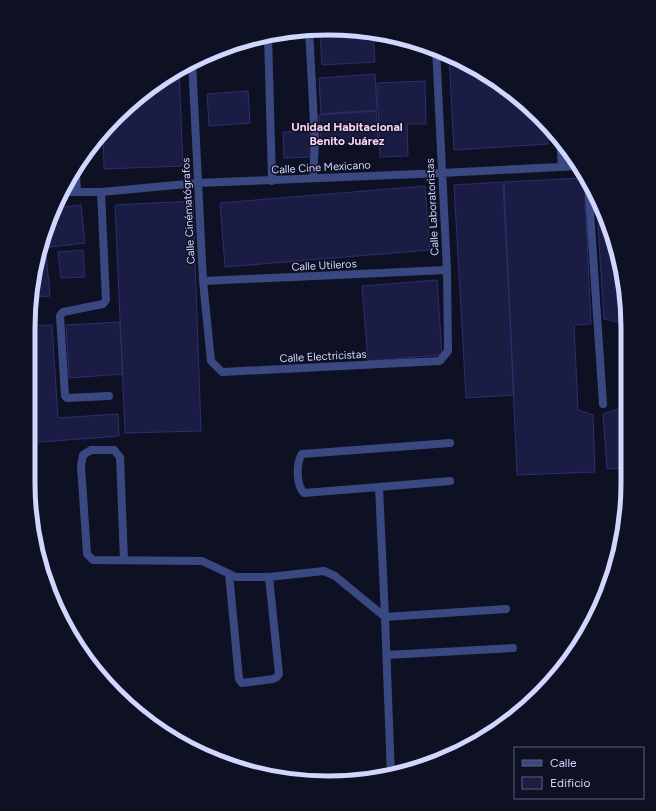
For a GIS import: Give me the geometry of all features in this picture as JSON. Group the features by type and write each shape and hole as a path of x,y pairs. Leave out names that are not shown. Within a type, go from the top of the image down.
{"street":[{"path":"308,36 315,142 313,178"},
{"path":"268,42 272,180"},
{"name":"Calle Laboratoristas","path":"436,56 447,270 448,351 440,361"},
{"name":"Calle Cinématógrafos","path":"192,68 203,281 211,361"},
{"path":"561,151 562,167"},
{"name":"Calle Cine Mexicano","path":"68,192 101,192 198,183 573,166"},
{"path":"76,177 77,192"},
{"path":"101,192 106,300 103,304 63,312 60,316 65,396 67,398 109,396"},
{"path":"589,194 603,404"},
{"name":"Calle Utileros","path":"203,281 447,270"},
{"name":"Calle Electricistas","path":"211,361 222,372 440,361"},
{"path":"450,443 302,454 298,459 298,480 300,489 304,493 450,481"},
{"path":"124,560 120,457 114,450 91,450 84,455 81,466 87,554 93,560 202,561 236,577 269,577 324,571 335,576 384,617 506,609"},
{"path":"379,487 391,769"},
{"path":"229,574 239,679 242,682 273,679 279,674 269,577"},
{"path":"387,655 513,648"}],"building":[{"path":"320,35 347,36 373,39 375,62 322,65"},
{"path":"449,61 491,84 521,108 547,134 548,144 454,150"},
{"path":"375,74 377,110 321,114 319,78"},
{"path":"179,76 183,166 104,169 103,141 108,135 135,108 165,84"},
{"path":"425,81 426,124 407,124 408,156 380,157 377,83"},
{"path":"248,91 250,123 209,126 207,94"},
{"path":"376,111 378,141 321,145 319,115"},
{"path":"310,131 311,157 284,158 283,132"},
{"path":"580,178 584,186 591,324 574,325 578,410 593,415 595,472 517,475 504,182"},
{"path":"503,182 514,395 466,398 454,185"},
{"path":"425,186 430,250 225,267 220,203"},
{"path":"193,201 201,431 125,433 115,205"},
{"path":"81,205 85,243 46,248 61,207"},
{"path":"597,212 611,252 618,290 621,323 604,319"},
{"path":"83,250 85,277 61,278 58,252"},
{"path":"45,252 46,252 50,296 37,297"},
{"path":"437,280 442,355 368,361 362,286"},
{"path":"120,322 123,374 69,378 66,325"},
{"path":"52,325 58,418 118,414 119,436 35,442 35,326"},
{"path":"621,409 621,468 607,469 603,414"}],"district":[{"name":"Unidad Habitacional Benito Juárez","path":"347,134"}]}
